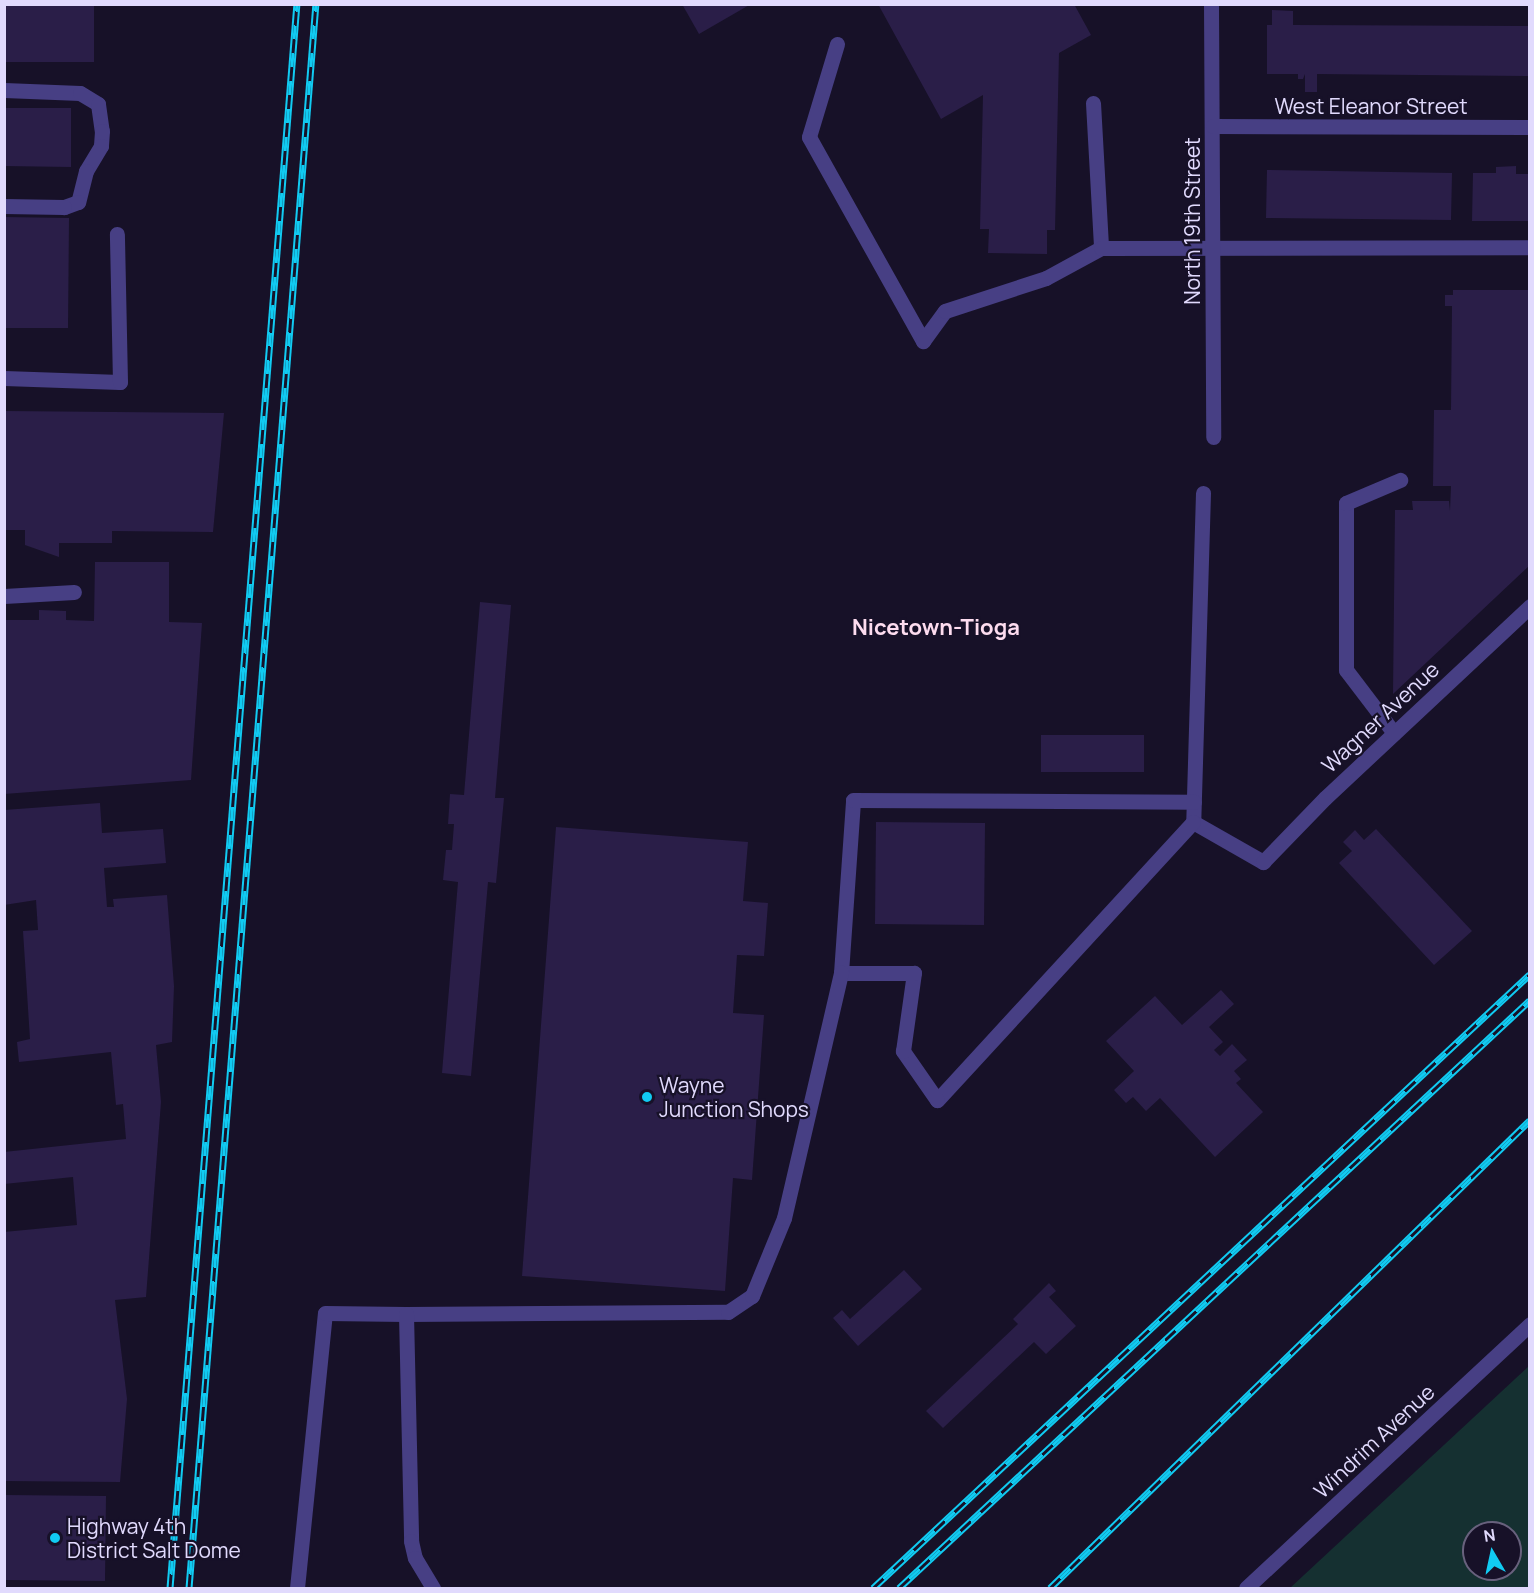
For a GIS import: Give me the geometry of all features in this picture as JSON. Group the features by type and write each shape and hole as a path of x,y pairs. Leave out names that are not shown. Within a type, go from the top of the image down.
{"street":[{"name":"North 19th Street","path":"1211,4 1213,437"},
{"path":"837,44 809,137 923,341 945,311 1046,278 1101,248 1530,247"},
{"path":"4,90 80,93 98,104 102,131 101,146 86,171 78,202 64,207 4,206"},
{"path":"1093,103 1101,248"},
{"name":"West Eleanor Street","path":"1212,126 1530,127"},
{"path":"4,378 120,382 117,234"},
{"path":"1394,733 1346,670 1346,503 1400,480"},
{"path":"841,973 914,973 903,1051 937,1101 1193,822 1203,493"},
{"path":"4,596 74,592"},
{"name":"Wagner Avenue","path":"1193,822 1263,862 1394,733 1530,606"},
{"path":"297,1588 325,1313 728,1312 752,1296 784,1218 841,973 853,800 1194,802"},
{"path":"406,1314 411,1541 415,1558 433,1588"},
{"name":"Windrim Avenue","path":"1246,1588 1530,1324"}],"green space":[{"path":"1529,1366 1529,1588 1290,1588"}],"building":[{"path":"4,4 94,4 94,62 4,62"},
{"path":"682,4 751,4 699,34"},
{"path":"878,4 1074,4 1091,35 1059,53 1055,230 1047,230 1047,254 988,253 989,229 980,229 983,95 941,119"},
{"path":"1272,10 1293,11 1293,25 1530,26 1530,76 1317,74 1317,92 1305,92 1305,74 1303,79 1298,79 1298,74 1267,74 1267,25 1272,25"},
{"path":"4,108 71,108 71,167 4,166"},
{"path":"1516,166 1516,174 1530,174 1530,221 1472,221 1473,173 1496,173 1496,167"},
{"path":"1267,170 1452,173 1451,220 1266,218"},
{"path":"4,217 69,218 68,328 4,328"},
{"path":"1453,290 1530,290 1530,565 1393,694 1395,510 1413,510 1412,501 1449,501 1450,511 1451,486 1433,486 1434,410 1451,410 1452,306 1445,306 1445,295 1453,295"},
{"path":"4,411 224,413 213,532 112,531 112,543 59,543 59,557 25,545 25,530 4,530"},
{"path":"95,562 169,562 169,622 202,623 191,780 4,794 4,620 39,620 39,610 66,611 66,620 94,621"},
{"path":"480,602 511,605 495,798 504,798 496,883 488,882 471,1076 442,1073 458,882 443,880 446,850 452,850 454,824 448,824 450,794 464,795"},
{"path":"1041,735 1144,735 1144,772 1041,772"},
{"path":"100,803 102,833 163,829 166,863 104,868 107,907 114,907 113,899 167,895 174,986 172,1042 156,1045 161,1102 146,1297 115,1300 127,1399 120,1482 4,1481 4,1232 77,1225 73,1177 4,1184 4,1152 126,1139 123,1104 116,1105 111,1052 19,1062 17,1042 30,1039 23,931 38,930 36,900 4,905 4,810"},
{"path":"876,822 985,823 984,925 875,924"},
{"name":"Wayne Junction Shops","path":"556,827 748,842 743,901 768,903 764,956 737,955 733,1013 764,1015 752,1180 733,1178 725,1291 522,1276"},
{"path":"1376,829 1472,931 1434,965 1339,863 1352,851 1343,842 1355,830 1364,840"},
{"path":"1221,990 1234,1004 1209,1027 1223,1042 1214,1050 1220,1056 1232,1044 1247,1060 1234,1071 1241,1079 1236,1083 1263,1112 1215,1157 1160,1098 1146,1111 1133,1097 1126,1103 1114,1090 1134,1071 1106,1041 1155,996 1182,1025"},
{"path":"904,1270 922,1289 858,1346 833,1318 842,1310 850,1319"},
{"path":"1049,1283 1056,1291 1049,1297 1076,1326 1046,1354 1034,1342 943,1428 926,1411 1018,1324 1013,1319"},
{"name":"Highway 4th District Salt Dome","path":"5,1495 106,1496 105,1581 5,1580"}],"railway":[{"path":"170,1588 297,4"},
{"path":"189,1588 316,4"},
{"path":"873,1588 1530,974"},
{"path":"899,1588 1530,1000"},
{"path":"1050,1588 1530,1120"}],"place":[{"name":"Wayne Junction Shops","path":"647,1097"},
{"name":"Highway 4th District Salt Dome","path":"55,1538"}],"district":[{"name":"Nicetown-Tioga","path":"936,628"}]}
